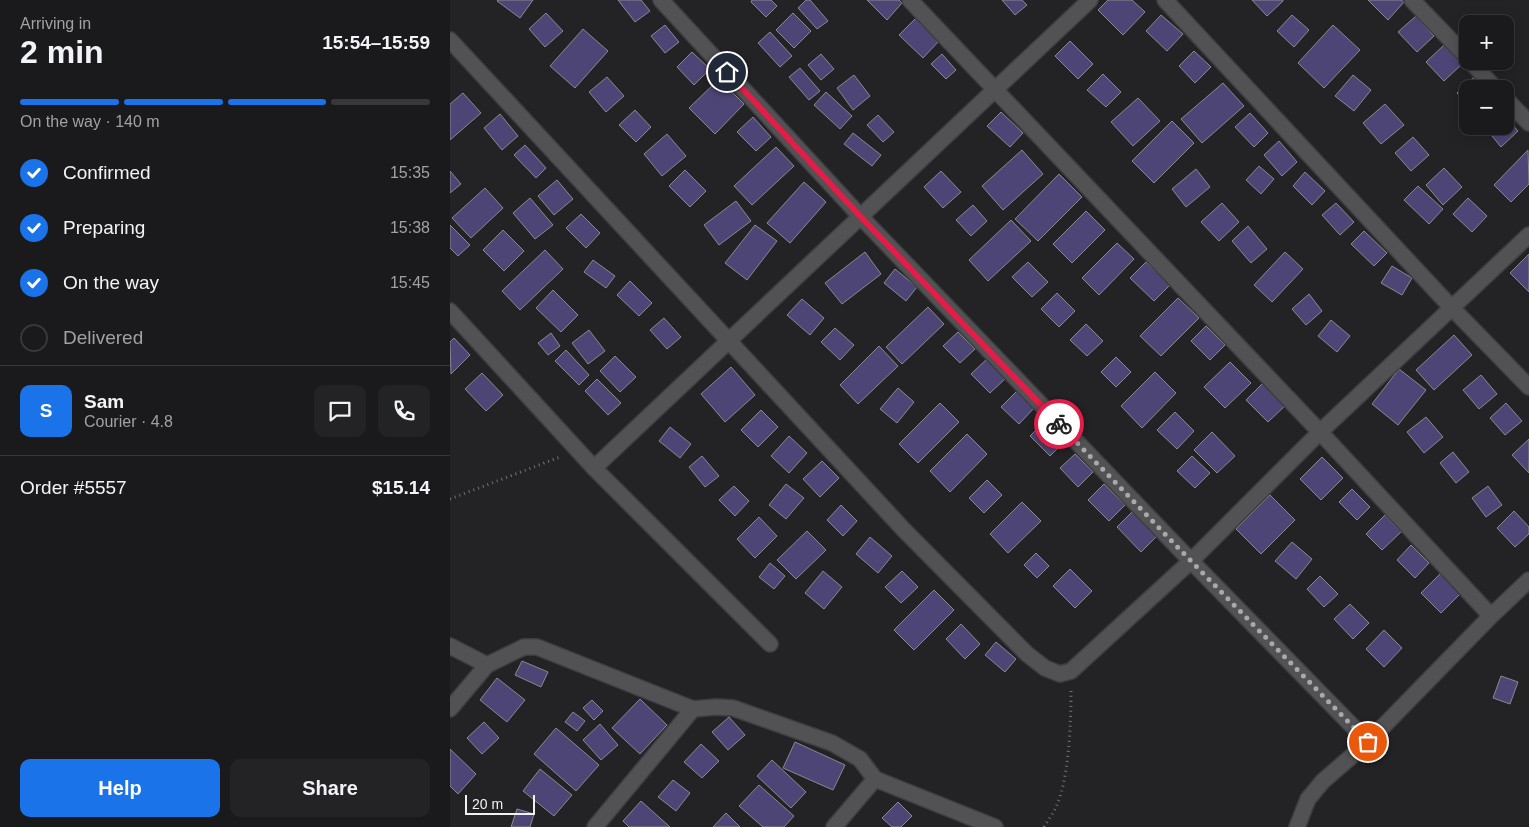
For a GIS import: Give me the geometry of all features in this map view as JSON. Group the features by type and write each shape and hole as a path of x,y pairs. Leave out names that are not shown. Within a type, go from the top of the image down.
{"street":[{"path":"661,0 860,216 1191,561 1368,742"},
{"path":"910,0 1320,432 1491,616"},
{"path":"594,468 1090,0"},
{"path":"1164,0 1529,388"},
{"path":"1412,0 1459,49"},
{"path":"450,40 904,530 1027,654 1045,668 1060,674 1071,671 1191,561 1320,432 1529,235"},
{"path":"1478,70 1488,80"},
{"path":"1514,107 1529,123"},
{"path":"450,312 594,468 770,644"},
{"path":"1297,827 1303,809 1323,781 1368,742 1491,616 1529,580"},
{"path":"450,646 487,665"},
{"path":"450,709 487,665 524,647 537,647 693,709 733,708 832,744 860,759 875,779 995,827"},
{"path":"595,827 693,709"},
{"path":"834,827 875,779"}],"path":[{"path":"450,500 577,450"},
{"path":"1044,827 1057,806 1062,785 1071,716 1071,671"}],"building":[{"path":"498,0 533,0 520,18"},
{"path":"618,0 641,0 650,11 635,22"},
{"path":"752,0 771,0 777,6 766,17 751,2"},
{"path":"806,0 810,0 828,21 817,29 798,8"},
{"path":"867,0 899,0 902,3 887,20"},
{"path":"1002,0 1022,0 1027,5 1015,15"},
{"path":"1108,0 1132,0 1145,12 1123,35 1098,10"},
{"path":"1252,0 1283,0 1283,1 1267,16"},
{"path":"1368,0 1401,0 1404,2 1388,20"},
{"path":"546,13 563,31 545,47 529,29"},
{"path":"793,13 811,31 794,48 776,30"},
{"path":"1161,15 1183,34 1167,51 1146,31"},
{"path":"1292,15 1309,30 1294,47 1277,31"},
{"path":"1416,16 1434,36 1417,52 1398,32"},
{"path":"916,18 939,41 923,58 899,35"},
{"path":"665,25 679,42 665,53 651,36"},
{"path":"1333,25 1360,50 1324,88 1298,63"},
{"path":"583,29 608,51 575,88 550,66"},
{"path":"770,32 792,56 780,67 758,43"},
{"path":"1070,41 1093,64 1078,79 1055,56"},
{"path":"1444,45 1459,61 1459,67 1444,81 1426,62"},
{"path":"1194,51 1211,67 1195,83 1179,66"},
{"path":"692,52 710,69 694,85 677,67"},
{"path":"821,54 834,69 821,80 808,65"},
{"path":"942,54 956,70 946,79 931,64"},
{"path":"800,68 820,91 809,100 789,77"},
{"path":"1103,74 1121,92 1106,107 1087,90"},
{"path":"854,75 870,96 853,110 837,88"},
{"path":"1353,75 1371,90 1354,111 1335,96"},
{"path":"607,77 624,96 606,112 589,92"},
{"path":"719,79 744,104 715,134 689,108"},
{"path":"1223,83 1244,106 1202,143 1181,119"},
{"path":"826,92 852,116 840,129 814,105"},
{"path":"463,93 481,113 450,140 450,104"},
{"path":"1138,98 1160,121 1133,146 1111,122"},
{"path":"1385,104 1404,125 1381,144 1363,123"},
{"path":"635,110 651,127 636,142 619,125"},
{"path":"1001,112 1023,133 1010,147 987,126"},
{"path":"1250,113 1268,133 1254,147 1235,127"},
{"path":"500,114 518,136 502,150 484,128"},
{"path":"878,115 894,132 883,142 867,125"},
{"path":"753,117 771,137 756,151 737,132"},
{"path":"1172,121 1194,143 1154,183 1132,161"},
{"path":"1514,126 1518,131 1514,135"},
{"path":"853,133 881,155 872,166 844,144"},
{"path":"667,134 686,156 662,176 644,154"},
{"path":"1491,135 1514,135 1501,147"},
{"path":"1413,137 1429,155 1411,171 1395,153"},
{"path":"1279,141 1297,162 1282,176 1264,155"},
{"path":"525,145 546,168 536,178 514,155"},
{"path":"776,147 794,166 752,205 734,186"},
{"path":"1022,150 1043,174 1003,210 982,186"},
{"path":"1528,150 1529,184 1511,202 1494,185"},
{"path":"1259,166 1274,179 1261,194 1246,180"},
{"path":"1444,168 1462,187 1443,205 1426,185"},
{"path":"1196,169 1210,187 1186,207 1172,189"},
{"path":"685,170 706,191 690,207 669,186"},
{"path":"450,171 461,184 450,193"},
{"path":"941,171 961,192 943,208 924,187"},
{"path":"1305,172 1325,191 1312,205 1293,186"},
{"path":"1059,174 1082,197 1038,241 1015,219"},
{"path":"557,180 573,199 554,215 538,196"},
{"path":"804,182 826,202 790,243 767,223"},
{"path":"1418,186 1443,209 1429,224 1404,200"},
{"path":"485,188 503,208 471,238 452,218"},
{"path":"530,198 553,225 535,239 513,213"},
{"path":"1468,198 1487,216 1472,232 1453,214"},
{"path":"736,201 751,221 719,245 704,225"},
{"path":"1222,203 1239,222 1219,241 1201,222"},
{"path":"1336,203 1354,222 1340,235 1322,215"},
{"path":"973,205 987,221 971,236 956,220"},
{"path":"1086,211 1105,230 1072,263 1053,244"},
{"path":"581,214 600,233 586,248 566,228"},
{"path":"1011,220 1031,241 988,281 969,260"},
{"path":"450,225 470,245 458,256 450,248"},
{"path":"755,225 777,241 747,280 725,263"},
{"path":"1248,226 1267,249 1251,263 1232,241"},
{"path":"503,230 524,251 504,271 483,250"},
{"path":"1364,231 1387,253 1374,266 1351,244"},
{"path":"1117,243 1134,259 1099,295 1082,278"},
{"path":"545,250 563,269 520,310 502,291"},
{"path":"865,252 881,274 842,304 825,283"},
{"path":"1285,252 1303,269 1272,302 1254,285"},
{"path":"1529,254 1529,292 1510,273"},
{"path":"593,260 615,276 606,288 584,272"},
{"path":"1028,262 1048,282 1032,297 1012,277"},
{"path":"1146,262 1170,285 1154,301 1130,278"},
{"path":"1392,266 1412,278 1402,295 1381,283"},
{"path":"895,269 917,287 906,301 884,283"},
{"path":"630,281 652,303 639,316 617,295"},
{"path":"553,290 578,315 561,332 536,308"},
{"path":"1057,293 1075,311 1059,327 1041,309"},
{"path":"1309,294 1322,311 1306,325 1292,309"},
{"path":"1178,298 1199,318 1161,356 1140,336"},
{"path":"802,299 824,318 810,335 787,315"},
{"path":"928,307 944,324 902,364 886,347"},
{"path":"664,318 681,337 667,349 650,330"},
{"path":"1331,320 1350,336 1337,352 1318,336"},
{"path":"1086,324 1103,341 1087,356 1070,340"},
{"path":"1206,326 1225,345 1210,360 1191,341"},
{"path":"835,328 854,345 840,360 821,342"},
{"path":"589,330 605,351 588,364 572,343"},
{"path":"958,332 975,349 960,363 943,346"},
{"path":"551,333 560,346 548,355 538,343"},
{"path":"1454,335 1472,355 1434,390 1416,370"},
{"path":"454,338 470,355 451,374 450,342"},
{"path":"879,346 898,366 858,404 840,385"},
{"path":"566,350 589,375 579,385 555,361"},
{"path":"615,356 636,377 620,392 600,371"},
{"path":"1116,357 1131,372 1116,387 1101,372"},
{"path":"987,359 1006,378 990,393 971,374"},
{"path":"1230,362 1251,383 1225,408 1204,387"},
{"path":"731,367 755,395 725,422 701,394"},
{"path":"1399,369 1426,390 1398,425 1372,404"},
{"path":"1155,372 1176,393 1142,428 1121,406"},
{"path":"482,373 503,395 486,411 465,389"},
{"path":"1481,375 1497,394 1479,409 1463,390"},
{"path":"597,379 621,403 608,415 585,391"},
{"path":"1263,383 1286,405 1268,422 1246,400"},
{"path":"898,388 914,402 897,423 880,409"},
{"path":"1018,390 1035,407 1019,424 1001,407"},
{"path":"940,403 959,422 918,463 899,444"},
{"path":"1506,403 1522,421 1505,435 1490,418"},
{"path":"761,410 778,427 758,447 741,430"},
{"path":"1175,412 1194,431 1177,449 1157,430"},
{"path":"1426,417 1443,437 1424,453 1407,432"},
{"path":"1045,421 1065,441 1050,456 1030,436"},
{"path":"670,427 691,444 680,458 659,441"},
{"path":"1212,432 1235,456 1217,473 1194,450"},
{"path":"967,434 987,454 950,492 930,471"},
{"path":"789,436 807,453 789,473 771,456"},
{"path":"1529,439 1529,473 1512,455"},
{"path":"1453,452 1469,472 1456,483 1440,463"},
{"path":"1075,454 1093,472 1078,487 1060,468"},
{"path":"702,456 719,476 705,487 689,467"},
{"path":"1192,456 1210,473 1195,488 1177,471"},
{"path":"1322,457 1343,478 1321,500 1300,479"},
{"path":"822,461 839,478 820,497 803,479"},
{"path":"987,480 1002,495 984,513 969,498"},
{"path":"786,484 804,498 786,519 769,505"},
{"path":"1104,484 1125,505 1109,521 1088,500"},
{"path":"734,486 749,501 735,516 719,500"},
{"path":"1488,486 1502,505 1486,517 1472,498"},
{"path":"1352,489 1370,507 1357,520 1339,502"},
{"path":"1270,495 1295,520 1261,554 1236,529"},
{"path":"1022,502 1041,521 1008,553 990,534"},
{"path":"841,505 857,521 843,536 827,520"},
{"path":"1514,511 1529,527 1529,534 1515,547 1497,528"},
{"path":"1132,512 1157,536 1141,552 1117,527"},
{"path":"1385,515 1401,532 1382,550 1366,534"},
{"path":"759,517 777,536 755,558 737,539"},
{"path":"807,531 826,550 796,579 777,560"},
{"path":"870,537 892,556 878,573 856,554"},
{"path":"1292,542 1312,559 1296,579 1275,561"},
{"path":"1411,545 1429,563 1415,578 1397,560"},
{"path":"1036,553 1049,566 1037,578 1024,565"},
{"path":"770,563 785,576 774,589 759,577"},
{"path":"1070,569 1092,591 1075,608 1053,586"},
{"path":"823,571 842,587 824,609 805,593"},
{"path":"902,571 918,587 901,603 885,587"},
{"path":"1440,574 1460,594 1441,613 1421,593"},
{"path":"1320,576 1338,594 1324,607 1307,589"},
{"path":"934,590 954,610 914,650 894,630"},
{"path":"1350,604 1369,623 1353,639 1334,619"},
{"path":"961,624 980,644 965,659 946,639"},
{"path":"1384,630 1402,648 1384,667 1366,649"},
{"path":"996,642 1016,659 1005,672 985,655"},
{"path":"522,661 548,672 541,687 515,675"},
{"path":"1501,676 1518,682 1510,704 1493,698"},
{"path":"497,678 525,700 507,722 480,700"},
{"path":"640,699 667,725 640,754 612,728"},
{"path":"592,700 603,711 594,720 583,708"},
{"path":"573,712 585,721 577,731 565,722"},
{"path":"729,717 745,735 728,750 712,732"},
{"path":"484,722 499,738 482,754 467,738"},
{"path":"600,724 618,745 601,760 583,740"},
{"path":"556,728 599,765 576,791 534,754"},
{"path":"795,742 845,765 833,790 783,768"},
{"path":"701,744 719,761 702,778 684,762"},
{"path":"450,749 476,774 458,794 450,786"},
{"path":"772,760 806,792 791,808 757,776"},
{"path":"540,769 572,795 554,816 523,791"},
{"path":"673,780 690,793 676,811 658,797"},
{"path":"759,785 794,816 784,827 763,827 739,806"},
{"path":"641,801 670,827 629,827 623,821"},
{"path":"898,802 912,816 901,827 892,827 882,818"},
{"path":"517,809 534,814 530,827 511,827"},
{"path":"726,813 740,827 713,827"}],"way so far":[{"path":"1059,424 1368,742"}],"route":[{"path":"727,72 860,216 1059,424"}]}
